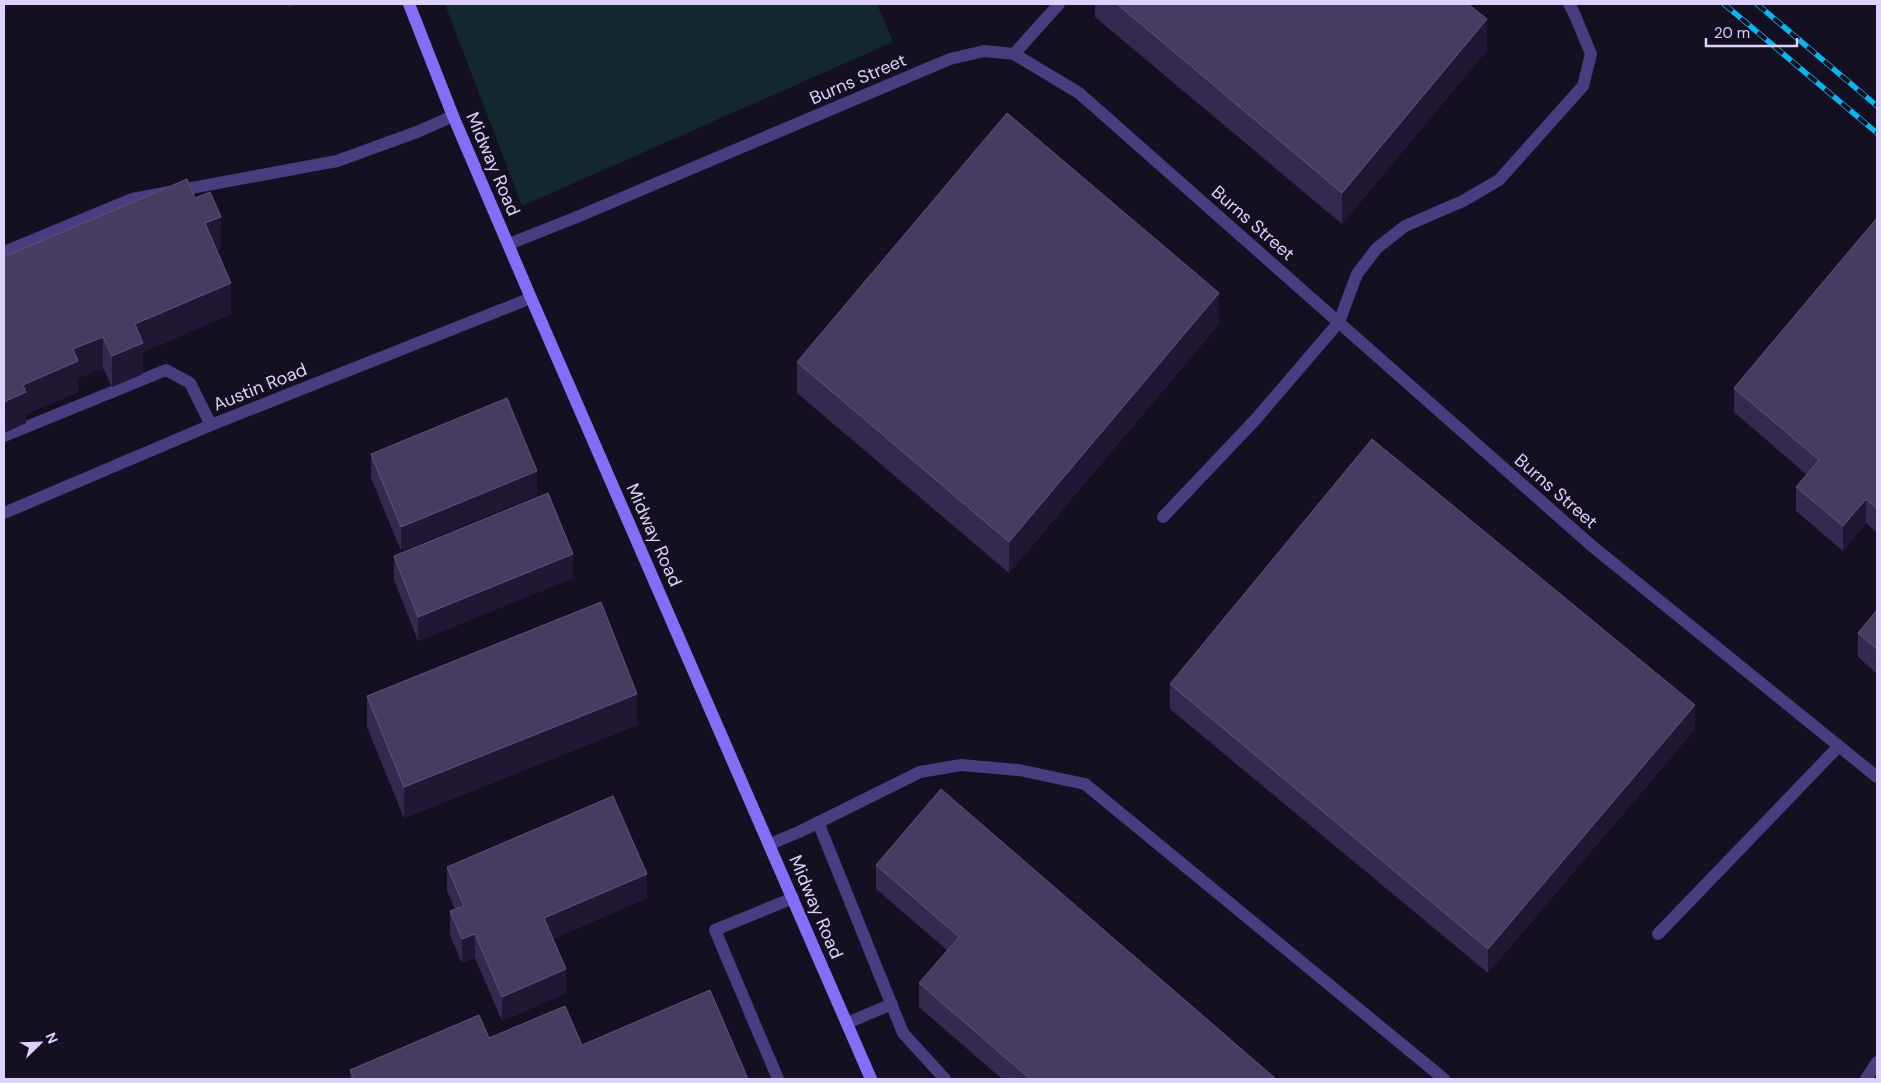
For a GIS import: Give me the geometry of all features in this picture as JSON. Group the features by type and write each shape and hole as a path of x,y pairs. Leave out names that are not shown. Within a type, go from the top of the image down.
{"main road":[{"name":"Midway Road","path":"409,4 453,116 531,298 871,1079"}],"street":[{"path":"1014,54 1060,4"},
{"path":"1163,517 1256,419 1339,322 1357,274 1377,248 1405,226 1463,201 1499,180 1584,86 1591,54 1569,4"},
{"name":"Burns Street","path":"509,244 950,60 984,51 1014,54 1080,93 1592,546 1877,777"},
{"path":"4,252 132,199 337,161 417,132 453,116"},
{"name":"Austin Road","path":"4,513 211,425 531,298"},
{"path":"4,436 166,370 190,383 211,425"},
{"path":"1658,934 1839,746"},
{"path":"770,844 920,772 960,765 1019,770 1085,784 1444,1079"},
{"path":"818,822 903,1033 946,1079"},
{"path":"778,1079 715,930 793,898"},
{"path":"847,1023 892,1004"},
{"path":"1866,1079 1877,1062"}],"green space":[{"path":"445,4 877,4 893,42 522,206"}],"building":[{"path":"1117,4 1468,4 1487,19 1342,193"},
{"path":"1007,113 1219,293 1009,542 797,362"},
{"path":"187,179 195,198 210,192 221,217 205,223 231,283 135,324 143,343 112,356 103,337 73,349 78,361 23,385 26,392 4,402 4,257"},
{"path":"1877,218 1877,509 1866,499 1843,526 1796,487 1819,460 1734,388"},
{"path":"507,398 537,471 401,527 371,454"},
{"path":"1372,439 1695,705 1488,949 1170,684"},
{"path":"548,493 573,554 418,617 394,556"},
{"path":"601,602 637,694 404,787 367,696"},
{"path":"1877,610 1877,649 1858,633"},
{"path":"941,789 1276,1079 1030,1079 919,983 959,937 876,865"},
{"path":"613,796 647,874 544,918 566,969 502,997 475,934 462,939 450,911 464,906 447,867"},
{"path":"710,990 748,1079 354,1079 350,1070 479,1015 489,1038 565,1006 582,1045"}],"railway":[{"path":"1724,4 1877,133"},
{"path":"1757,4 1877,106"}]}
